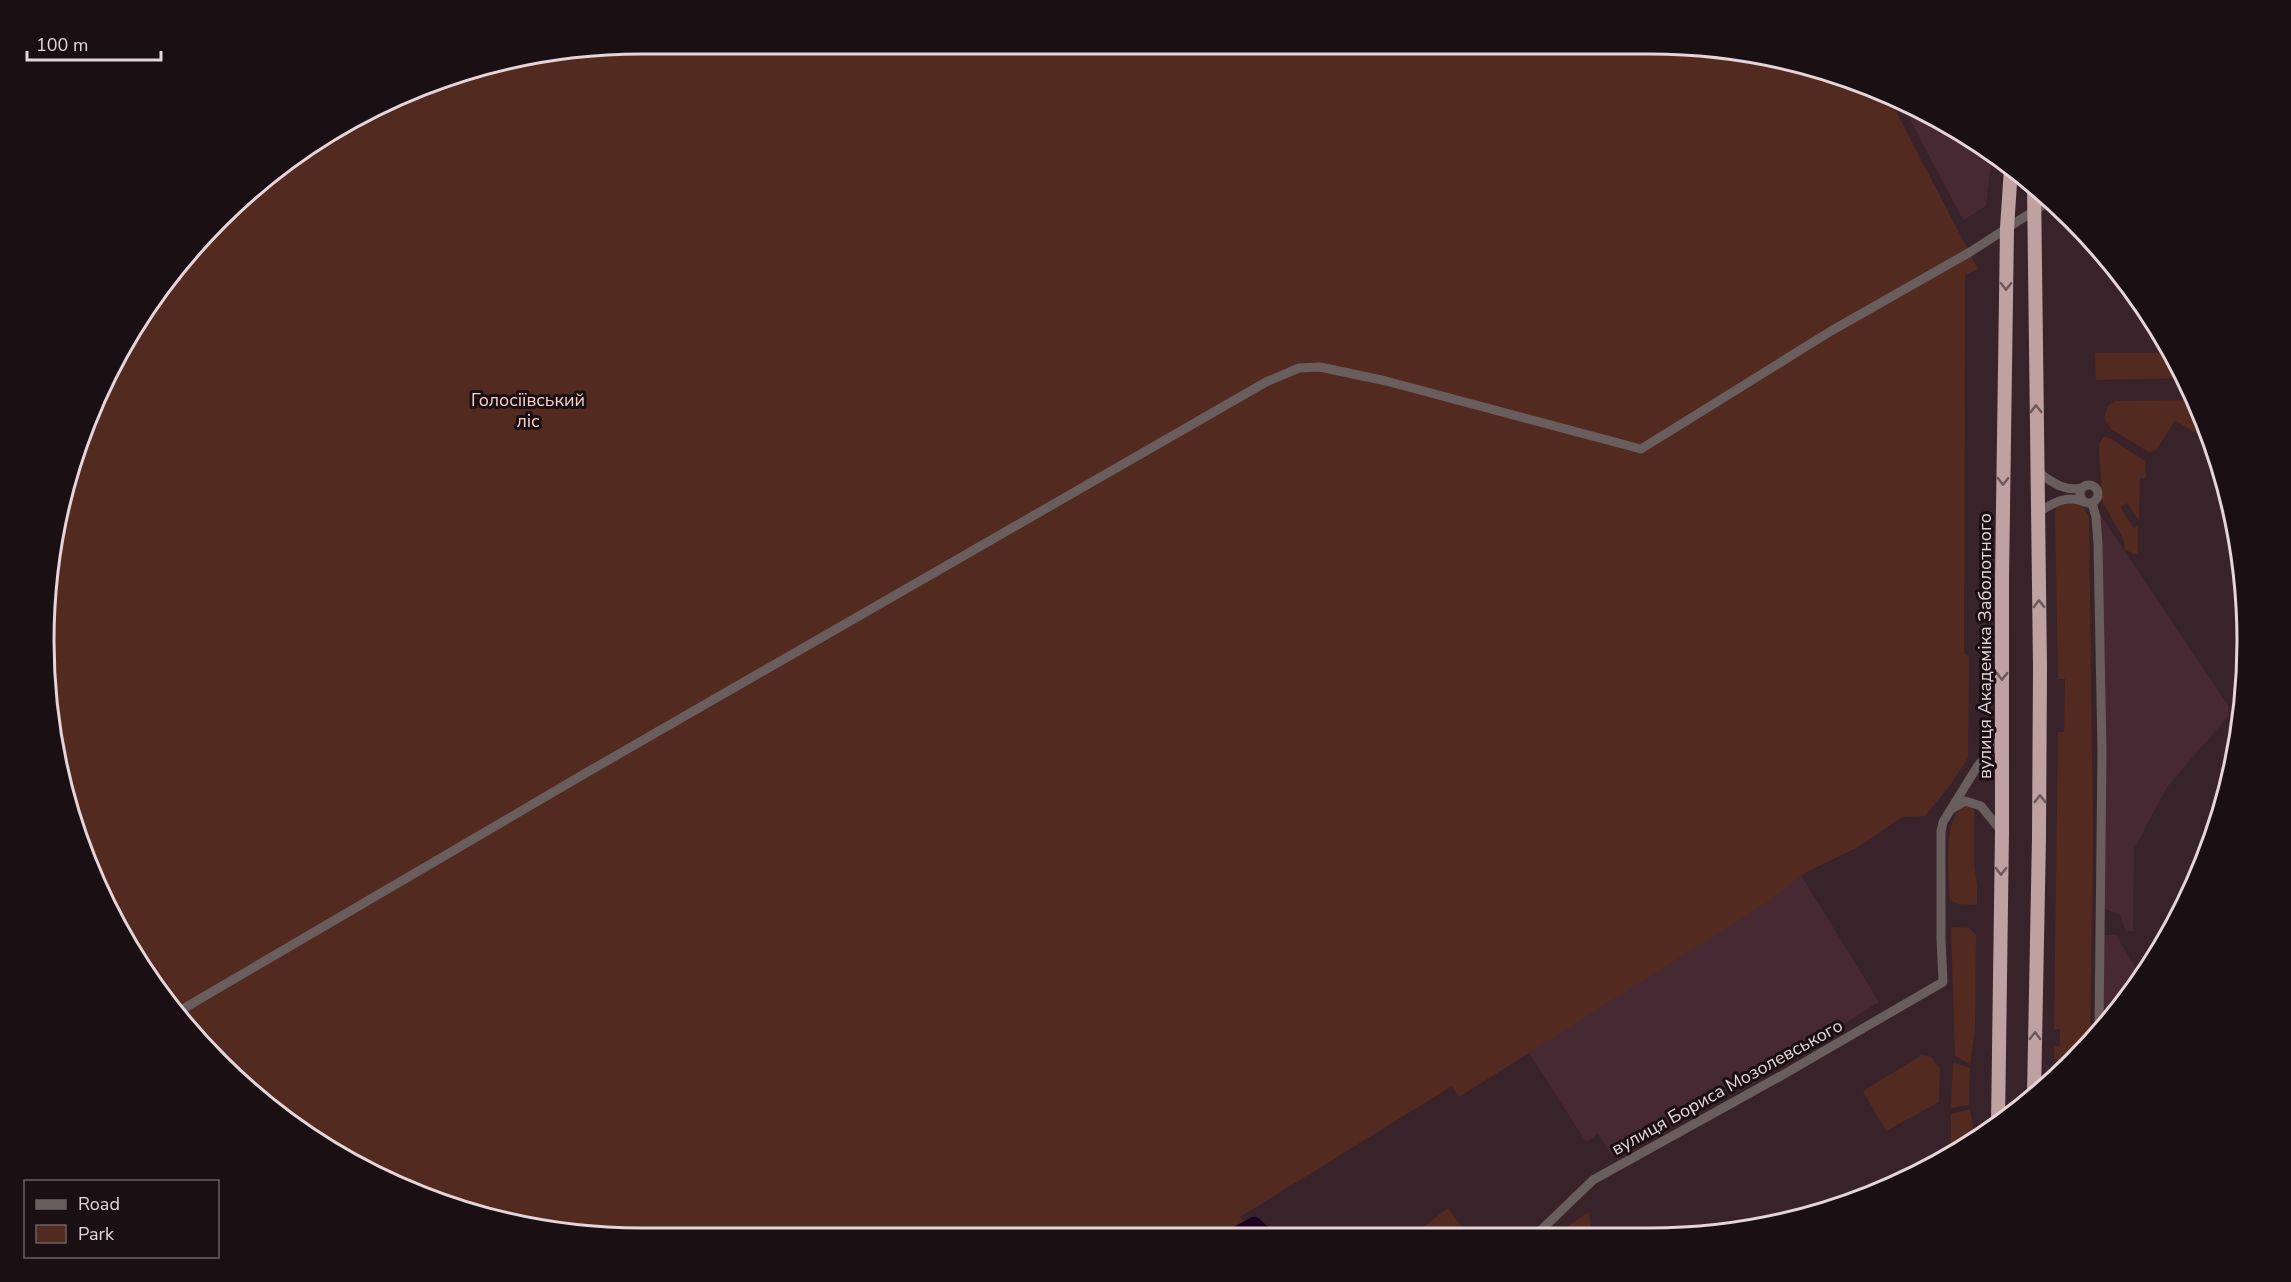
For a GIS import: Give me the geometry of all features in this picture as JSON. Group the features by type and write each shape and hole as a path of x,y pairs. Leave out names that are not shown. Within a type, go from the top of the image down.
{"highway":[{"name":"вулиця Академіка Заболотного","path":"1998,1113 2002,832 2002,579 2007,228 2010,178"},
{"path":"2034,198 2040,667 2040,837 2034,1084"}],"street":[{"path":"184,1008 591,770 1275,378 1299,368 1320,367 1354,373 1641,449 1831,331 1970,252 2042,205"},
{"path":"2036,471 2062,488 2082,488 2090,484 2096,488 2098,496 2087,502 2065,498 2037,513"},
{"path":"2082,488 2079,494 2096,517 2098,544 2102,710 2099,1018"},
{"path":"1948,811 1977,767 2002,737"},
{"path":"1948,811 1965,801 1971,801 1981,806 2002,832"},
{"name":"вулиця Бориса Мозолевського","path":"1543,1228 1593,1180 1779,1077 1943,982 1941,831 1948,811"}],"shaded area":[{"path":"1907,114 1944,133 1991,164 1986,206 1963,220"},
{"path":"2101,516 2228,705 2229,715 2167,787 2134,849 2133,931 2126,932 2120,915 2103,908"},
{"path":"1799,872 1879,1002 1761,1075 1756,1068 1612,1156 1598,1134 1586,1142 1524,1045"},
{"path":"2102,935 2116,935 2136,970 2102,1015"}],"green space":[{"name":"Голосіївський ліс","path":"603,55 1688,55 1765,65 1802,74 1839,85 1894,108 1978,269 1965,275 1964,653 1969,657 1968,758 1951,784 1925,816 1902,817 1858,847 1805,873 1769,901 1459,1097 1452,1086 1240,1217 1252,1228 641,1228 603,1227 526,1217 452,1197 381,1167 347,1149 284,1107 226,1056 175,998 153,967 115,901 99,866 85,830 65,756 55,679 54,641 55,603 65,526 85,452 99,416 133,347 153,315 175,284 226,226 284,175 315,153 347,133 416,99 452,85 526,65"},
{"path":"2095,353 2161,353 2175,378 2096,380"},
{"path":"2185,400 2200,436 2175,420 2156,450 2149,452 2111,429 2104,418 2108,406 2115,401"},
{"path":"2103,437 2110,438 2145,461 2146,478 2140,478 2139,521 2127,503 2120,507 2134,528 2138,526 2138,554 2125,549 2123,538 2102,501 2099,445"},
{"path":"2067,501 2082,504 2089,517 2093,837 2090,1029 2059,1062 2054,1059 2054,1046 2060,1046 2060,1029 2054,1029 2058,732 2064,732 2065,679 2058,679 2055,513 2056,508"},
{"path":"1967,805 1974,808 1977,905 1958,904 1950,900 1948,847 1950,833 1953,820 1959,810"},
{"path":"1951,927 1969,928 1976,935 1975,1030 1970,1064 1955,1056"},
{"path":"1922,1055 1931,1057 1940,1069 1939,1102 1886,1131 1863,1091"},
{"path":"1953,1062 1970,1068 1969,1105 1951,1108"},
{"path":"1970,1109 1973,1131 1951,1144 1951,1114"},
{"path":"1448,1208 1463,1228 1422,1228"},
{"path":"1589,1212 1591,1228 1565,1228"}],"waterway":[{"path":"1248,1228 1254,1225 1257,1228"}]}
